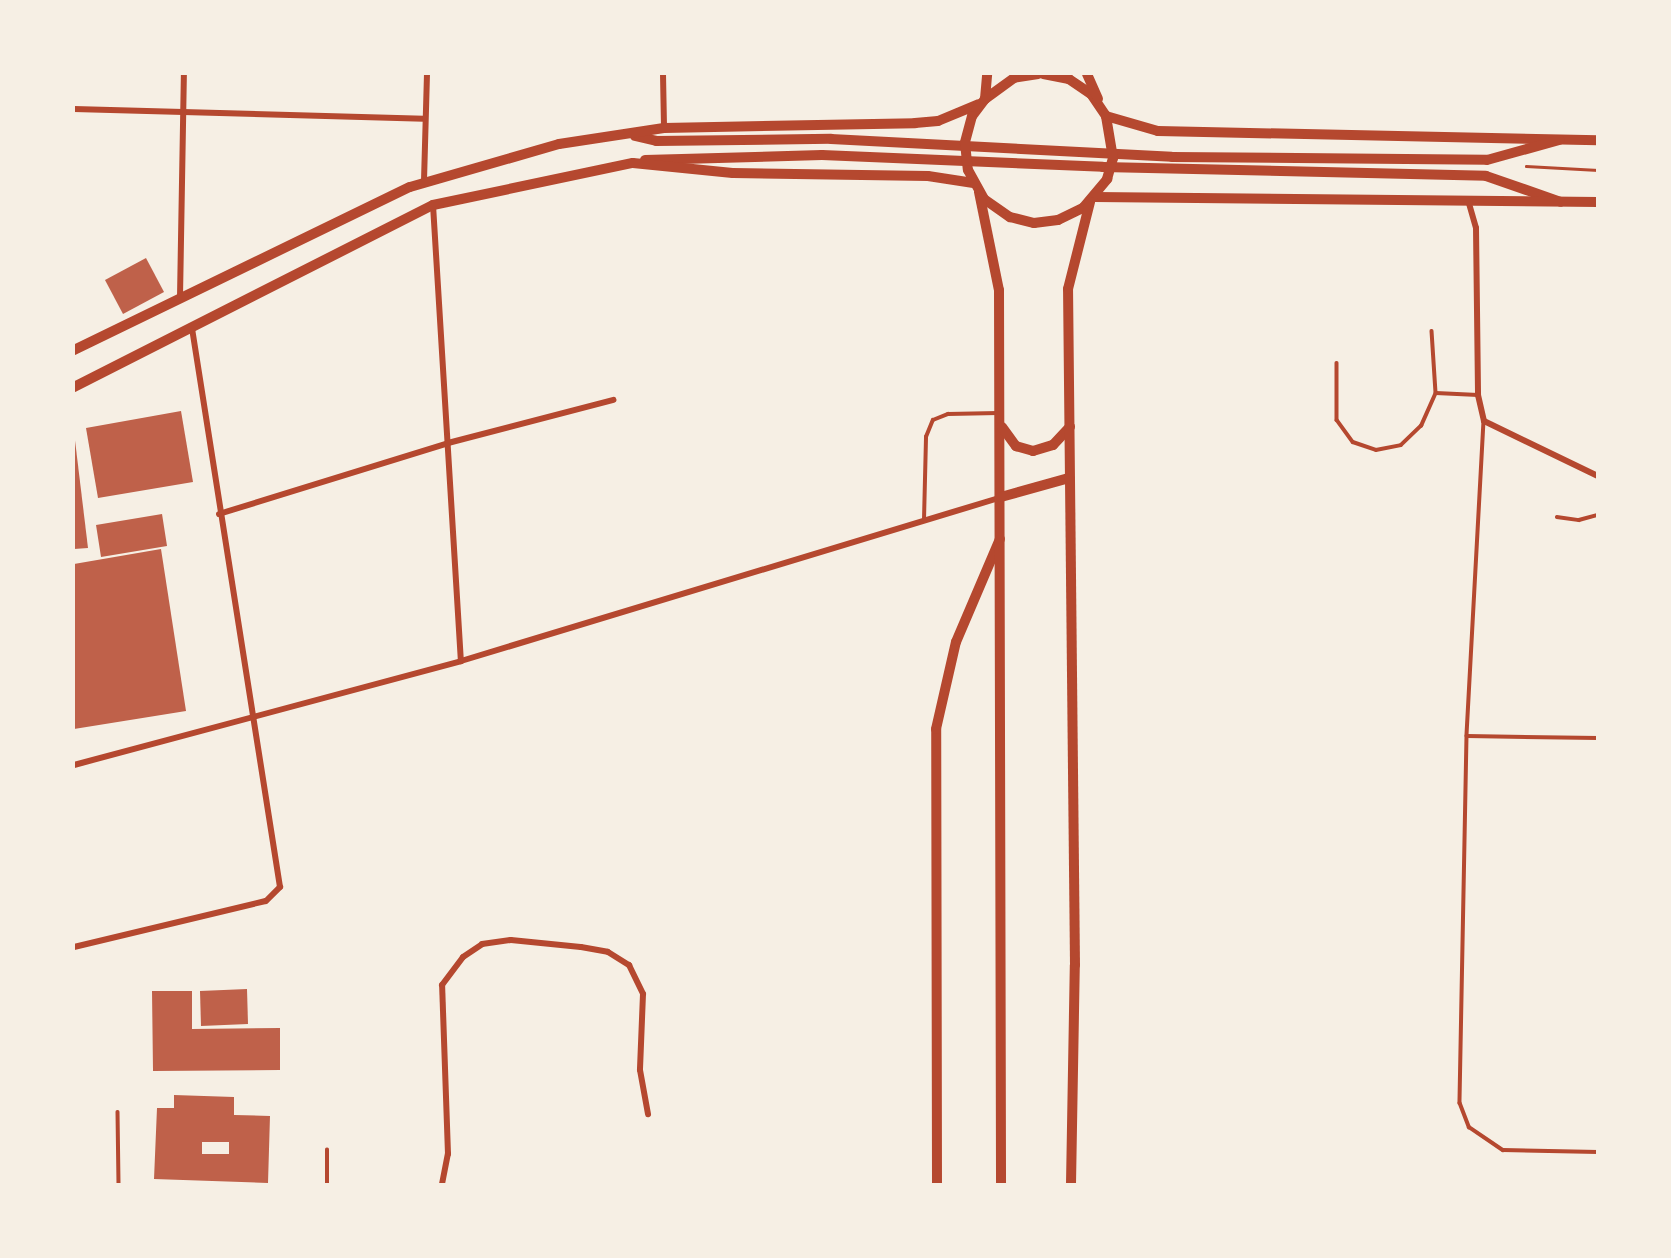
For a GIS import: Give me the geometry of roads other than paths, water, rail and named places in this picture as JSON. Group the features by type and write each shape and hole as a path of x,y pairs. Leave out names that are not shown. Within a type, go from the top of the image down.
{"main road":[{"path":"987,74 982,101 965,143 999,290 1002,413 1001,1185"},
{"path":"74,350 425,181 559,145 664,128 915,124 938,121 982,101 1001,84 1041,74 1069,79 1091,94 1105,114 1158,131 1598,141"},
{"path":"1071,1185 1076,965 1068,289 1093,199 1113,158 1105,114 1087,74"},
{"path":"629,135 656,141 831,139 1172,157 1487,160 1559,140"},
{"path":"74,387 357,240 433,205 652,158 822,155 1103,167 1486,176 1561,202"},
{"path":"633,163 733,173 928,176 976,187 999,212 1022,221 1046,222 1069,216 1093,199 1598,202"},
{"path":"1002,427 1016,446 1033,451 1053,446 1070,427"},
{"path":"1001,497 1069,478"},
{"path":"937,1185 936,729 956,642 1001,537"}],"street":[{"path":"180,297 184,74"},
{"path":"425,181 424,120 428,74"},
{"path":"663,74 664,128"},
{"path":"74,109 183,116 424,120"},
{"path":"1468,200 1476,228 1478,394 1484,421 1598,476"},
{"path":"433,205 461,661"},
{"path":"74,947 266,901 278,893 280,879 219,514 192,328"},
{"path":"219,514 449,443 613,400"},
{"path":"74,765 461,661 1001,497"},
{"path":"442,1185 449,1154 442,985 463,957 482,944 511,940 581,947 608,952 629,965 643,994 640,1070 648,1114"}],"lane":[{"path":"1336,363 1337,420 1353,442 1376,450 1401,445 1421,426 1436,393 1432,331"},
{"path":"1436,393 1478,394"},
{"path":"924,522 926,437 933,419 948,414 1002,413"},
{"path":"1484,421 1467,736 1462,1112 1478,1136 1503,1150 1598,1152"},
{"path":"1558,517 1579,520 1598,514"},
{"path":"1467,736 1598,738"},
{"path":"118,1112 119,1185"},
{"path":"327,1150 327,1185"}]}
